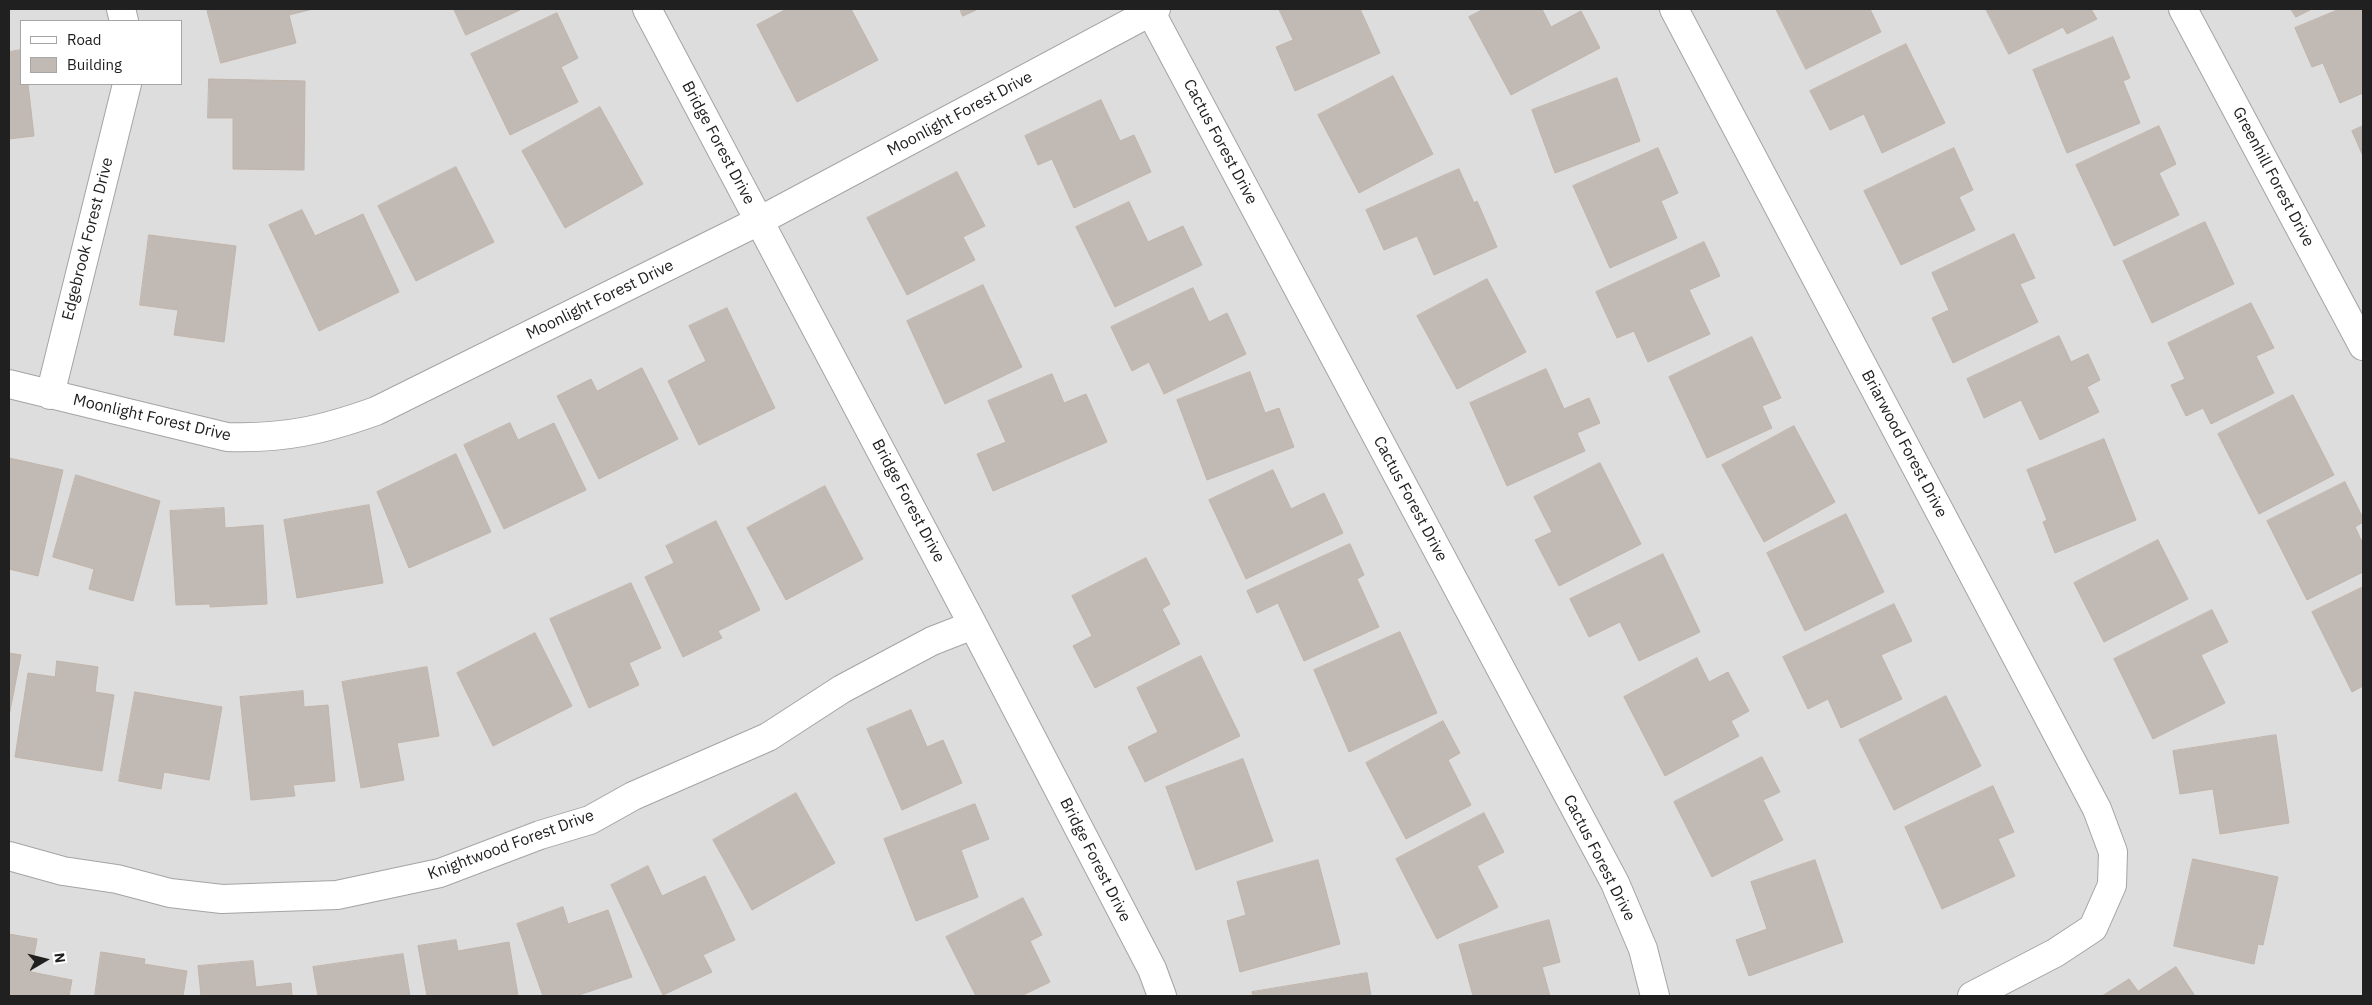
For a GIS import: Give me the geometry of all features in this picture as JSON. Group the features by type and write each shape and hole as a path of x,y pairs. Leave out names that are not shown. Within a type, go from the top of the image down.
{"street":[{"name":"Bridge Forest Drive","path":"647,9 974,625 1152,969 1162,996"},
{"name":"Briarwood Forest Drive","path":"1674,9 2097,809 2113,852 2112,885 2093,928 2055,953 1972,996"},
{"name":"Greenhill Forest Drive","path":"2183,9 2363,346"},
{"name":"Moonlight Forest Drive","path":"9,384 227,437 262,438 299,434 337,425 376,412 759,221 1152,10"},
{"name":"Cactus Forest Drive","path":"1152,10 1614,884 1644,949 1656,996"},
{"name":"Edgebrook Forest Drive","path":"50,395 127,85"},
{"name":"Knightwood Forest Drive","path":"9,856 63,871 117,879 170,893 222,899 337,895 440,873 540,835 590,820 633,796 768,737 850,685 932,640 974,625"}],"shaded area":[{"path":"9,9 2363,9 2363,996 9,996"}],"building":[{"path":"207,9 313,9 289,15 296,43 221,63"},
{"path":"454,9 522,9 466,35"},
{"path":"787,9 851,9 878,60 797,102 757,25"},
{"path":"960,9 978,9 963,16"},
{"path":"1279,9 1360,9 1380,53 1295,91 1276,47 1293,40"},
{"path":"1484,9 1542,9 1551,27 1581,11 1600,48 1511,95 1469,17"},
{"path":"1776,9 1870,9 1881,32 1806,69"},
{"path":"1986,9 2091,9 2097,19 2067,34 2063,27 2009,54"},
{"path":"2291,9 2312,9 2296,17"},
{"path":"2340,9 2363,9 2363,93 2340,103 2323,63 2312,67 2295,28"},
{"path":"557,13 578,58 561,67 578,102 510,135 471,54"},
{"path":"2113,37 2130,78 2123,81 2140,123 2067,153 2033,70"},
{"path":"1906,44 1945,123 1882,153 1864,114 1830,130 1810,91"},
{"path":"20,50 20,85 28,85 34,136 9,139 9,52"},
{"path":"1393,76 1433,154 1359,193 1318,115"},
{"path":"1617,78 1640,141 1555,173 1532,110"},
{"path":"209,79 305,81 304,170 233,169 233,118 208,118"},
{"path":"1101,100 1120,141 1134,135 1151,172 1074,208 1052,159 1038,165 1025,136"},
{"path":"600,107 643,184 565,228 522,151"},
{"path":"2159,126 2176,164 2159,173 2179,215 2114,246 2076,165"},
{"path":"2363,126 2363,156 2352,131"},
{"path":"1658,148 1678,193 1661,201 1677,238 1610,268 1573,186"},
{"path":"1954,148 1973,190 1959,197 1975,230 1901,265 1864,191"},
{"path":"456,167 494,242 416,281 378,206"},
{"path":"1459,169 1474,203 1477,201 1497,247 1434,275 1417,236 1384,250 1366,210"},
{"path":"957,172 985,226 963,237 975,260 907,295 867,218"},
{"path":"1129,202 1148,242 1183,226 1202,265 1115,307 1076,227"},
{"path":"302,210 315,236 363,214 399,292 319,331 269,225"},
{"path":"2205,222 2234,284 2152,323 2123,261"},
{"path":"2014,234 2035,278 2020,284 2038,322 1953,363 1932,318 1949,310 1932,273"},
{"path":"149,235 236,246 224,342 174,335 178,310 140,305"},
{"path":"1704,242 1720,276 1689,290 1710,334 1648,362 1634,331 1617,338 1596,292"},
{"path":"1487,279 1526,352 1457,389 1417,316"},
{"path":"983,285 1022,367 945,404 907,321"},
{"path":"1193,288 1209,322 1227,313 1246,354 1164,394 1149,362 1132,371 1111,327"},
{"path":"2251,303 2274,348 2256,356 2274,393 2211,424 2203,408 2186,416 2171,385 2185,379 2168,343"},
{"path":"727,308 775,408 699,445 668,381 706,361 689,326"},
{"path":"2059,336 2071,362 2088,354 2100,380 2087,387 2099,412 2040,440 2021,400 1984,418 1967,379"},
{"path":"1752,337 1781,398 1762,406 1772,428 1707,458 1669,377"},
{"path":"642,368 678,439 599,479 557,396 591,379 597,391"},
{"path":"1546,369 1564,409 1589,398 1600,423 1577,433 1585,451 1507,486 1470,403"},
{"path":"1250,372 1265,413 1279,408 1294,447 1207,480 1177,400"},
{"path":"1052,374 1064,403 1086,394 1107,442 993,491 977,454 1006,442 988,401"},
{"path":"2293,395 2334,475 2259,514 2218,434"},
{"path":"510,423 518,440 554,423 586,490 504,529 464,445"},
{"path":"1794,426 1835,502 1764,542 1722,465"},
{"path":"2104,439 2136,520 2055,553 2043,522 2047,520 2027,470"},
{"path":"456,454 491,532 409,568 377,492"},
{"path":"9,458 63,470 38,576 9,569"},
{"path":"1600,463 1641,544 1559,586 1535,540 1552,532 1534,497"},
{"path":"1273,470 1291,509 1324,493 1343,533 1246,579 1209,500"},
{"path":"76,475 160,501 133,601 89,589 94,569 53,557"},
{"path":"2345,482 2363,518 2363,522 2355,527 2363,544 2363,572 2307,600 2267,521"},
{"path":"825,486 863,559 786,600 747,528"},
{"path":"369,505 383,583 297,598 284,520"},
{"path":"224,508 225,528 263,525 267,604 210,607 210,604 176,605 170,511"},
{"path":"1846,514 1884,592 1805,631 1767,553"},
{"path":"716,521 760,610 718,631 722,638 683,657 645,577 674,563 666,546"},
{"path":"2158,540 2188,599 2104,642 2074,583"},
{"path":"1350,544 1364,575 1357,579 1379,627 1304,661 1278,603 1257,613 1247,591"},
{"path":"1663,554 1700,632 1639,661 1620,622 1589,637 1570,599"},
{"path":"1146,558 1170,604 1162,609 1180,644 1095,688 1073,646 1092,636 1072,596"},
{"path":"631,583 661,648 629,663 639,685 589,708 550,619"},
{"path":"2363,587 2363,686 2352,692 2312,612"},
{"path":"1894,604 1912,641 1881,655 1902,699 1841,728 1828,699 1808,709 1783,657"},
{"path":"2212,610 2228,642 2201,655 2225,703 2153,739 2114,659"},
{"path":"1400,632 1437,713 1349,752 1314,670"},
{"path":"535,633 572,706 493,746 457,673"},
{"path":"9,653 21,655 9,716"},
{"path":"1201,656 1240,736 1145,782 1128,747 1158,732 1137,688"},
{"path":"1697,658 1709,682 1728,672 1749,711 1731,721 1739,736 1665,776 1624,697"},
{"path":"57,661 98,667 95,692 114,695 102,771 15,757 28,673 55,677"},
{"path":"427,667 439,736 397,743 404,780 361,788 342,682"},
{"path":"303,691 304,707 328,705 335,781 293,785 295,796 251,800 240,697"},
{"path":"135,692 222,707 209,780 164,772 161,789 119,781"},
{"path":"1946,696 1981,766 1894,810 1859,740"},
{"path":"911,710 927,747 943,740 962,783 902,810 867,729"},
{"path":"1443,721 1460,753 1448,760 1471,805 1406,839 1366,763"},
{"path":"2276,735 2289,823 2220,834 2213,789 2180,794 2173,751"},
{"path":"1762,757 1780,792 1763,800 1783,840 1712,877 1674,802"},
{"path":"1243,759 1273,841 1196,870 1166,787"},
{"path":"1993,786 2014,832 1998,839 2015,876 1942,909 1905,827"},
{"path":"796,793 835,863 752,910 713,840"},
{"path":"975,804 989,839 961,850 978,897 916,921 884,839"},
{"path":"1484,813 1504,852 1477,866 1498,907 1437,939 1396,859"},
{"path":"2193,859 2278,877 2263,945 2258,944 2254,964 2174,946"},
{"path":"1318,860 1340,944 1240,972 1227,921 1246,915 1237,882"},
{"path":"1815,860 1843,942 1749,976 1736,940 1767,929 1751,882"},
{"path":"648,866 662,896 705,876 735,940 703,955 712,972 663,995 611,885"},
{"path":"1023,898 1042,935 1030,941 1050,982 1021,996 976,996 946,937"},
{"path":"563,907 568,924 608,910 632,977 576,996 543,996 517,924"},
{"path":"1549,920 1560,962 1542,967 1550,996 1473,996 1459,945"},
{"path":"9,934 37,939 31,972 72,980 69,996 9,996"},
{"path":"456,940 458,951 509,942 518,996 427,996 418,946"},
{"path":"101,952 145,959 144,964 187,971 183,996 95,996"},
{"path":"403,954 410,996 318,996 313,967"},
{"path":"253,961 256,987 291,983 292,996 201,996 198,966"},
{"path":"2176,967 2195,996 2102,996 2129,979 2138,991"},
{"path":"1367,973 1371,996 1253,996 1252,992"}]}
